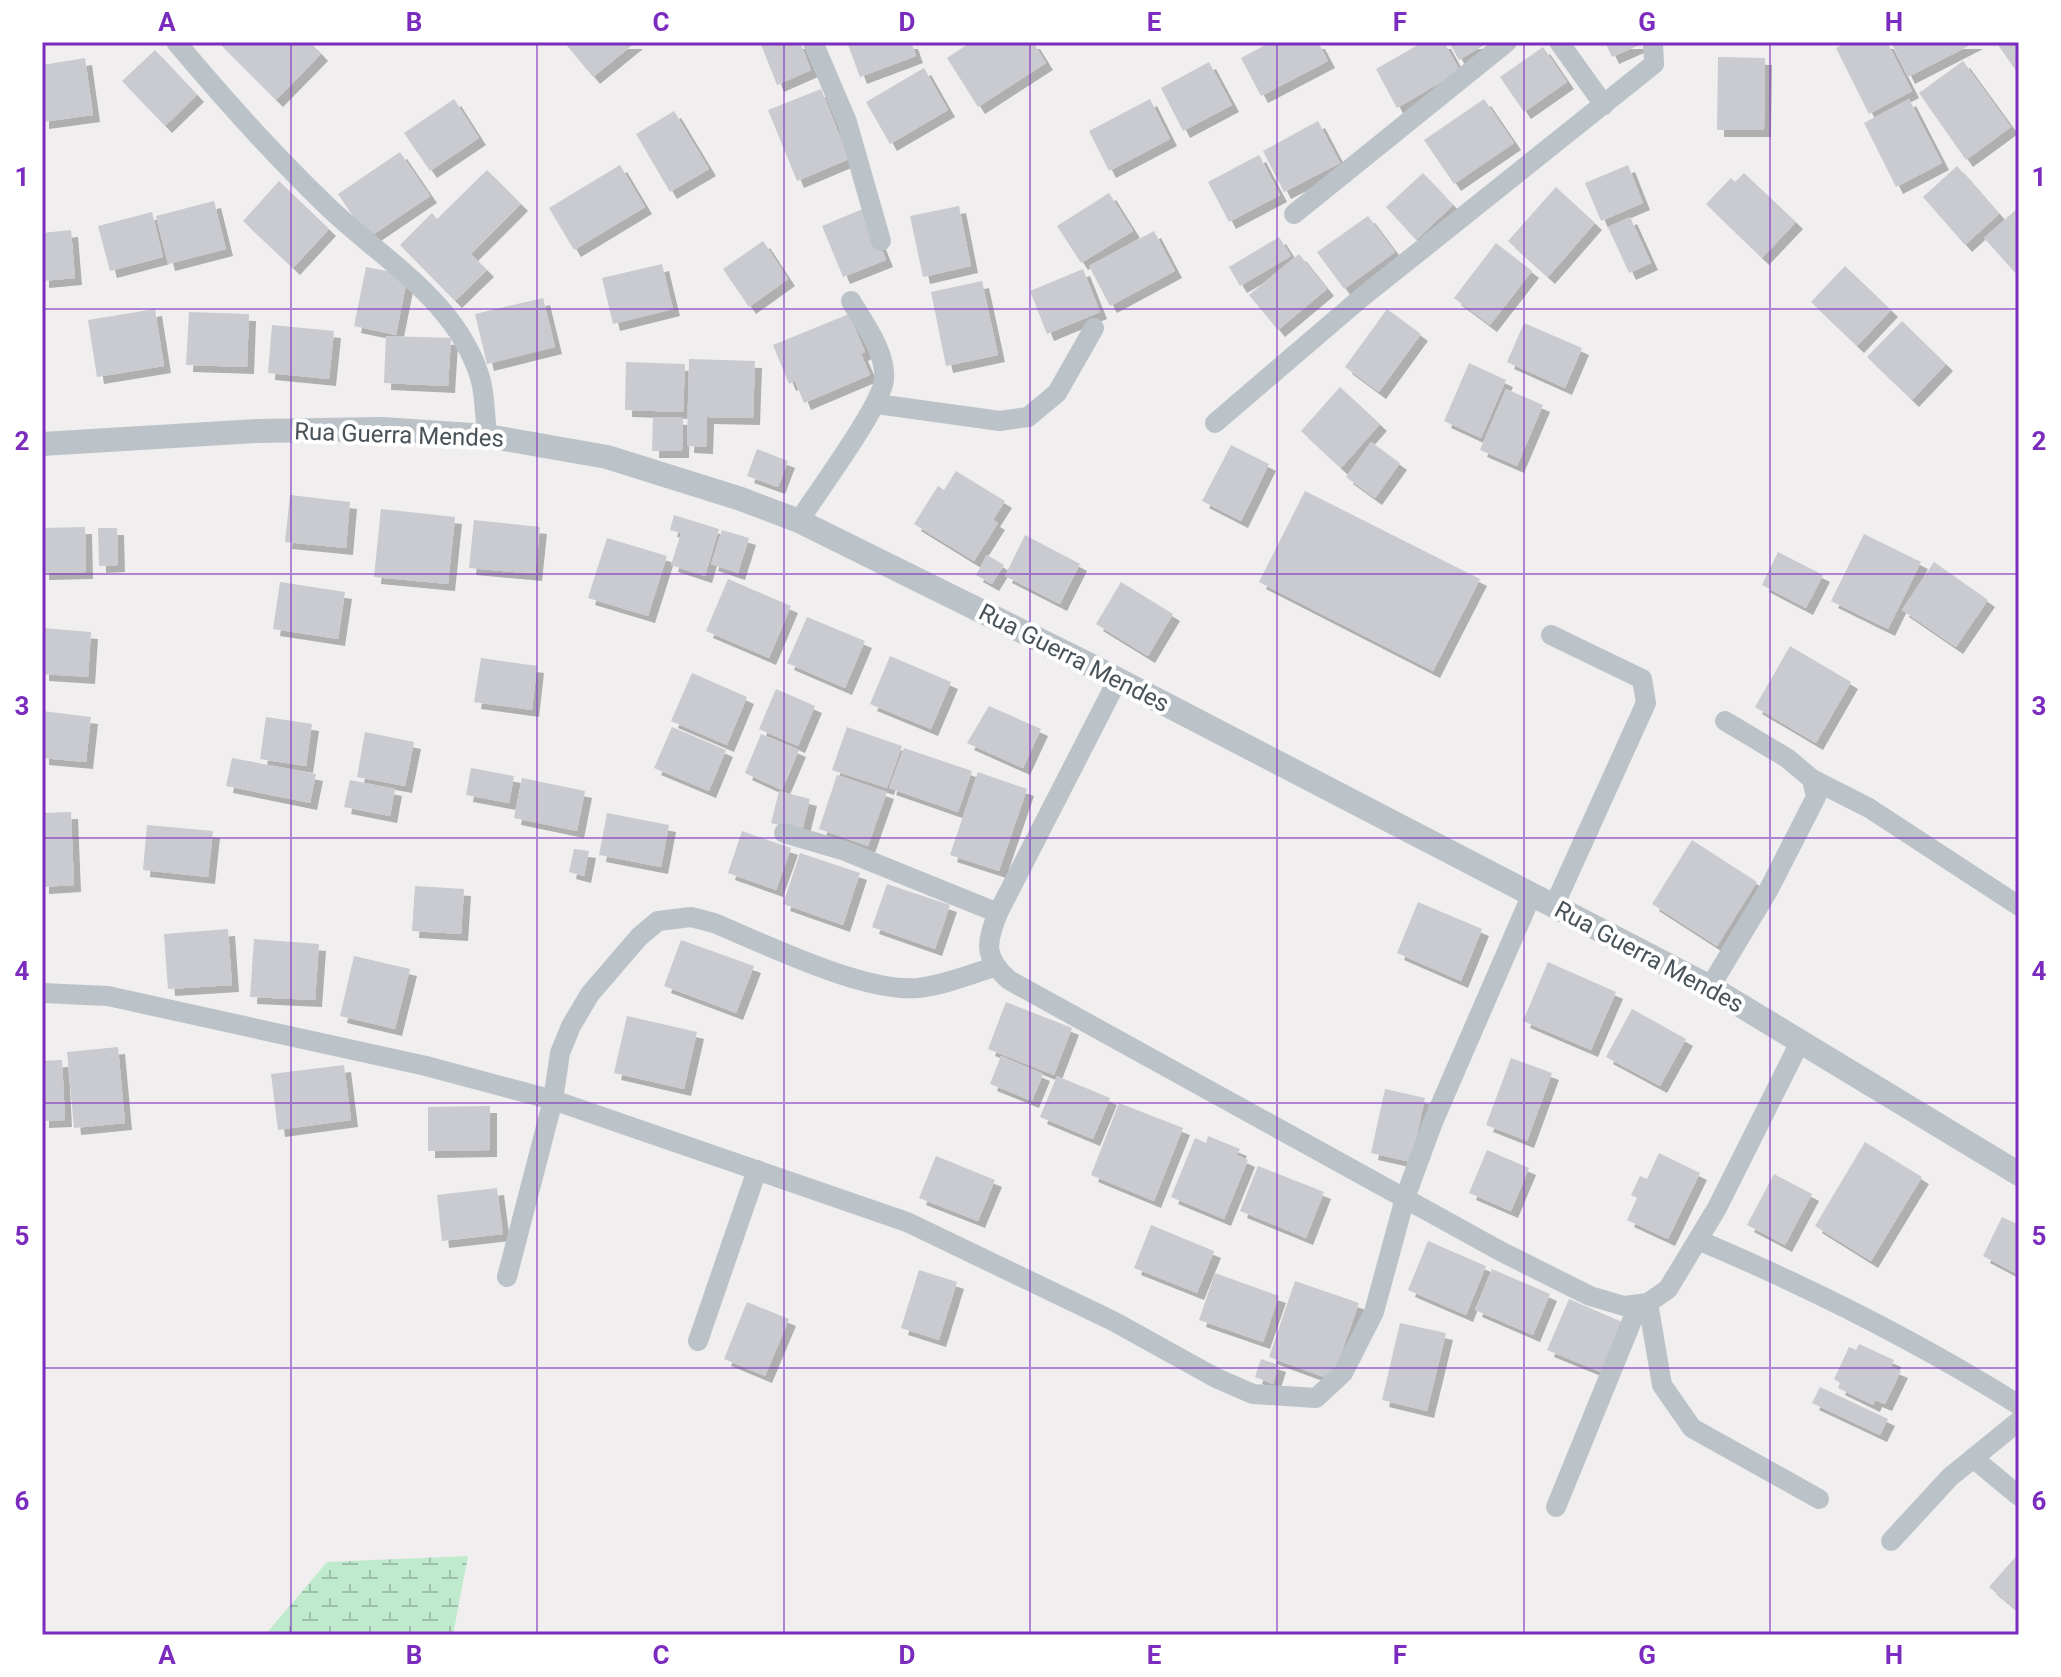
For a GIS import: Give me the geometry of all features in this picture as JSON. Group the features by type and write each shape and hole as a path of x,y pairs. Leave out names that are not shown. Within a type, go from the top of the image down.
{"street":[{"path":"176,42 312,192 350,229 418,283 447,317 466,346 481,382 487,436"},
{"path":"813,42 847,122 881,241"},
{"path":"1294,214 1507,42"},
{"path":"1559,42 1604,105"},
{"path":"1215,423 1361,298 1654,64 1653,42"},
{"path":"799,521 877,404 885,379 877,347 851,301"},
{"path":"877,404 1000,421 1028,417 1057,393 1094,328"},
{"name":"Rua Guerra Mendes","path":"42,444 257,431 382,429 487,436 607,457 799,521 1118,679 1710,987 2019,1174"},
{"path":"1551,635 1642,679 1646,703 1554,906"},
{"path":"1118,679 998,913 988,951 994,967 1009,980 1405,1198 1590,1296 1624,1306 1643,1304 1668,1289 1698,1240 1800,1042"},
{"path":"1725,721 1787,758 1812,779 1869,808 2019,906"},
{"path":"1710,987 1815,804 1812,779"},
{"path":"784,833 845,851 998,913"},
{"path":"42,993 108,996 426,1066 553,1100 907,1222 1113,1321 1216,1378 1253,1394 1316,1398 1343,1373 1374,1312 1405,1198 1433,1122 1532,894"},
{"path":"507,1277 553,1100 560,1053 571,1026 590,994 639,937 658,921 691,917 714,923 868,982 895,988 946,982 994,967"},
{"path":"698,1341 757,1170"},
{"path":"1698,1240 1792,1280 1929,1350 2019,1405"},
{"path":"1643,1304 1662,1385 1692,1428 1819,1499"},
{"path":"1556,1507 1643,1304"},
{"path":"1891,1541 1950,1477 2019,1421"},
{"path":"1973,1458 2019,1496"}],"green space":[{"path":"468,1556 453,1635 265,1635 327,1562"}],"building":[{"path":"218,42 310,42 321,54 276,100"},
{"path":"564,42 636,42 593,77"},
{"path":"760,42 800,42 811,70 777,85"},
{"path":"847,42 911,42 916,56 860,77"},
{"path":"971,42 1033,42 1046,63 978,107 947,58"},
{"path":"1271,42 1318,42 1328,61 1261,96 1241,58"},
{"path":"1423,42 1444,42 1460,71 1397,108 1376,69"},
{"path":"1449,42 1489,42 1459,60"},
{"path":"1605,42 1646,42 1612,57"},
{"path":"1847,42 1887,42 1912,91 1869,114 1836,48"},
{"path":"1891,42 1976,42 1908,77"},
{"path":"1996,42 2019,42 2019,75"},
{"path":"1543,47 1567,82 1524,112 1500,77"},
{"path":"155,50 197,95 165,126 122,81"},
{"path":"1718,57 1765,58 1764,130 1717,130"},
{"path":"85,58 93,115 42,122 42,65"},
{"path":"1963,61 2011,127 1966,160 1919,93"},
{"path":"1209,62 1232,105 1183,131 1161,88"},
{"path":"924,68 948,110 890,144 866,102"},
{"path":"821,89 849,159 797,181 768,110"},
{"path":"454,99 479,138 430,171 404,133"},
{"path":"1150,99 1170,139 1109,171 1089,131"},
{"path":"1484,99 1514,143 1454,184 1424,140"},
{"path":"1909,99 1942,163 1896,187 1864,123"},
{"path":"674,111 709,169 670,192 636,134"},
{"path":"1318,121 1340,163 1284,192 1263,151"},
{"path":"400,152 430,196 368,238 338,194"},
{"path":"1259,155 1280,195 1229,222 1208,182"},
{"path":"620,165 645,207 574,250 549,208"},
{"path":"1628,165 1643,203 1601,221 1585,183"},
{"path":"1957,166 1999,214 1965,245 1923,197"},
{"path":"487,170 521,204 471,254 487,270 455,301 400,245 432,213 437,219"},
{"path":"1423,173 1453,205 1416,240 1386,207"},
{"path":"1744,173 1796,222 1762,258 1706,204 1731,178 1735,182"},
{"path":"279,181 329,229 293,268 243,221"},
{"path":"1556,187 1595,223 1548,277 1508,241"},
{"path":"1109,193 1133,231 1081,263 1057,226"},
{"path":"214,201 226,249 168,264 156,216"},
{"path":"959,206 971,266 923,277 910,216"},
{"path":"2019,207 2019,277 1984,238"},
{"path":"865,208 886,260 843,277 822,226"},
{"path":"152,212 163,257 110,271 98,226"},
{"path":"1368,216 1395,252 1344,289 1317,252"},
{"path":"1630,217 1651,263 1629,273 1608,227"},
{"path":"71,230 75,278 42,281 42,233"},
{"path":"1154,231 1175,271 1110,306 1089,266"},
{"path":"1279,237 1291,256 1240,286 1229,267"},
{"path":"763,241 788,279 749,307 723,269"},
{"path":"1496,243 1532,271 1490,325 1454,298"},
{"path":"1299,254 1327,289 1278,330 1249,295"},
{"path":"662,264 673,309 613,324 602,278"},
{"path":"1845,266 1891,310 1857,346 1811,302"},
{"path":"366,267 408,275 396,335 354,326"},
{"path":"1083,269 1100,312 1047,334 1030,291"},
{"path":"982,281 998,355 946,366 931,292"},
{"path":"543,298 555,347 487,364 475,314"},
{"path":"155,309 164,366 97,377 88,320"},
{"path":"1387,309 1421,334 1379,392 1345,367"},
{"path":"189,312 249,314 247,367 186,365"},
{"path":"849,314 865,352 861,354 870,375 804,403 795,381 789,384 773,345"},
{"path":"1902,321 1946,364 1912,400 1867,357"},
{"path":"1524,323 1582,348 1565,388 1507,362"},
{"path":"272,325 334,331 329,379 268,373"},
{"path":"386,336 451,338 448,386 384,383"},
{"path":"689,359 755,361 753,418 707,417 706,447 687,446"},
{"path":"626,362 685,364 683,412 625,410"},
{"path":"1469,363 1506,380 1481,438 1444,421"},
{"path":"1340,387 1380,424 1341,468 1301,431"},
{"path":"1506,389 1543,405 1517,466 1480,450"},
{"path":"653,417 683,418 682,451 652,451"},
{"path":"1371,442 1400,463 1375,498 1346,477"},
{"path":"1231,445 1269,464 1241,521 1202,501"},
{"path":"757,449 788,461 778,487 747,476"},
{"path":"956,471 1005,501 993,520 998,523 974,561 914,524 938,486 944,490"},
{"path":"1305,491 1480,579 1433,671 1259,582"},
{"path":"290,495 350,502 346,548 285,542"},
{"path":"381,509 455,517 448,584 374,577"},
{"path":"674,515 719,529 705,576 671,565 681,533 670,530"},
{"path":"474,520 540,527 535,574 469,568"},
{"path":"85,527 86,572 42,573 42,528"},
{"path":"98,528 117,528 118,565 99,566"},
{"path":"722,530 749,538 738,573 711,564"},
{"path":"1864,534 1921,562 1888,629 1831,601"},
{"path":"1025,535 1080,564 1060,604 1005,576"},
{"path":"607,538 667,556 648,616 588,598"},
{"path":"1778,552 1823,575 1806,608 1762,585"},
{"path":"987,555 1004,565 992,584 976,575"},
{"path":"1934,562 1988,600 1956,647 1902,610"},
{"path":"728,579 791,606 769,658 706,631"},
{"path":"280,582 345,592 338,639 273,629"},
{"path":"1121,582 1173,614 1148,656 1096,624"},
{"path":"807,617 865,641 845,688 787,663"},
{"path":"42,628 91,632 88,677 42,674"},
{"path":"1790,646 1851,682 1816,743 1755,707"},
{"path":"890,656 951,682 931,729 870,704"},
{"path":"481,658 537,666 532,710 474,702"},
{"path":"692,673 747,697 727,745 671,721"},
{"path":"776,689 815,706 798,746 759,729"},
{"path":"989,706 1041,729 1023,768 967,743"},
{"path":"42,711 91,717 86,762 42,758"},
{"path":"266,717 312,724 306,766 260,759"},
{"path":"672,727 726,750 709,791 654,768"},
{"path":"847,727 902,746 887,788 832,770"},
{"path":"365,732 414,742 405,786 357,777"},
{"path":"761,734 799,750 782,790 745,773"},
{"path":"904,748 972,771 958,812 889,788"},
{"path":"232,758 316,774 310,803 226,786"},
{"path":"471,768 514,776 509,803 466,795"},
{"path":"978,772 1027,789 999,871 950,855"},
{"path":"837,775 887,792 868,846 819,829"},
{"path":"522,778 585,791 577,831 514,818"},
{"path":"350,780 395,789 390,816 344,807"},
{"path":"779,791 810,799 802,831 771,823"},
{"path":"71,812 74,885 42,887 42,813"},
{"path":"607,813 669,825 661,867 599,855"},
{"path":"147,825 213,831 208,877 143,870"},
{"path":"742,831 791,848 776,890 728,873"},
{"path":"1692,840 1757,882 1717,946 1652,904"},
{"path":"574,849 589,851 584,876 569,872"},
{"path":"800,853 860,873 843,925 783,904"},
{"path":"887,884 950,905 935,949 872,927"},
{"path":"415,886 464,889 461,934 412,931"},
{"path":"1418,902 1482,929 1461,981 1397,953"},
{"path":"228,929 232,985 168,989 164,934"},
{"path":"254,939 319,944 315,1000 250,997"},
{"path":"681,940 754,966 736,1013 664,986"},
{"path":"354,956 410,969 395,1029 340,1016"},
{"path":"1548,962 1616,992 1591,1050 1523,1021"},
{"path":"1006,1002 1072,1028 1054,1075 988,1049"},
{"path":"1632,1009 1686,1039 1660,1086 1606,1057"},
{"path":"627,1016 697,1032 684,1089 614,1073"},
{"path":"118,1047 125,1123 74,1128 67,1052"},
{"path":"1001,1056 1043,1074 1032,1101 990,1084"},
{"path":"1511,1058 1552,1073 1527,1141 1486,1125"},
{"path":"62,1060 65,1120 42,1121 42,1061"},
{"path":"344,1065 351,1120 278,1130 271,1074"},
{"path":"1057,1076 1110,1098 1093,1139 1040,1117"},
{"path":"1385,1089 1425,1098 1411,1162 1371,1153"},
{"path":"1119,1103 1183,1128 1154,1201 1091,1175"},
{"path":"490,1106 490,1150 428,1151 428,1107"},
{"path":"1208,1136 1240,1149 1237,1155 1248,1160 1224,1219 1171,1197 1195,1138 1206,1143"},
{"path":"1865,1142 1922,1177 1871,1261 1815,1226"},
{"path":"1487,1150 1529,1168 1511,1211 1469,1193"},
{"path":"1659,1153 1700,1173 1668,1239 1627,1220 1637,1198 1631,1195 1640,1176 1647,1179"},
{"path":"936,1156 995,1180 978,1221 919,1198"},
{"path":"1258,1166 1324,1192 1306,1238 1240,1211"},
{"path":"1774,1174 1812,1194 1785,1245 1747,1225"},
{"path":"497,1188 503,1234 442,1241 437,1195"},
{"path":"2002,1217 2019,1225 2019,1275 1983,1256"},
{"path":"1151,1225 1214,1251 1197,1293 1134,1268"},
{"path":"1428,1241 1486,1266 1466,1315 1408,1290"},
{"path":"1492,1269 1550,1294 1533,1335 1475,1310"},
{"path":"919,1270 957,1282 939,1340 901,1328"},
{"path":"1215,1273 1279,1296 1263,1342 1199,1320"},
{"path":"1295,1281 1359,1303 1332,1380 1269,1357"},
{"path":"1569,1299 1622,1322 1601,1372 1547,1350"},
{"path":"747,1302 789,1319 765,1376 724,1359"},
{"path":"1400,1323 1446,1333 1427,1411 1382,1400"},
{"path":"1859,1344 1894,1360 1891,1367 1901,1371 1885,1404 1875,1400 1873,1405 1838,1388 1840,1383 1834,1379 1849,1347 1856,1350"},
{"path":"1261,1359 1279,1365 1273,1384 1255,1377"},
{"path":"1820,1387 1888,1419 1880,1435 1812,1403"},
{"path":"2019,1553 2019,1612 1989,1587"}]}
